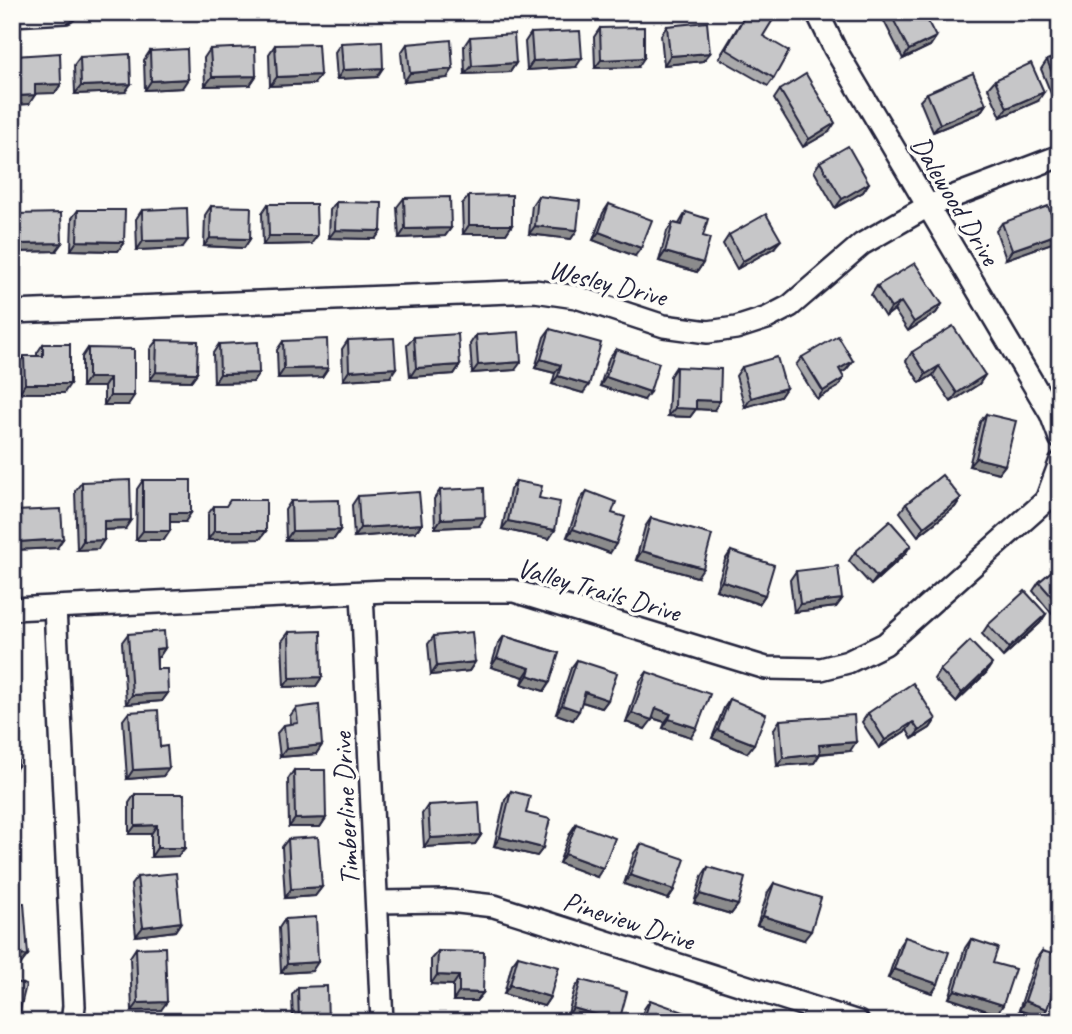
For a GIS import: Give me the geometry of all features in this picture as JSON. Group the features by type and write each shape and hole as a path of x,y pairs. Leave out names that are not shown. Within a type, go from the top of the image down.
{"street":[{"path":"12,15 65,12"},
{"name":"Dalewood Drive","path":"817,12 835,49 1055,417 1060,438"},
{"name":"Wesley Drive","path":"12,312 535,291 576,297 664,326 708,332 767,318 790,306 862,244 928,206 1060,156"},
{"path":"1053,493 1060,463"},
{"name":"Valley Trails Drive","path":"12,609 362,593 514,591 766,668 821,669 858,659 885,644 1053,493"},
{"name":"Timberline Drive","path":"362,593 382,1022"},
{"path":"55,607 72,968 72,1022"},
{"name":"Pineview Drive","path":"377,902 449,901 494,906 858,1022"}],"building":[{"path":"747,12 764,12 774,18 763,36 789,51 774,78 726,49"},
{"path":"891,12 923,12 936,37 909,50"},
{"path":"707,22 710,53 670,56 667,26"},
{"path":"644,27 644,58 601,60 600,28"},
{"path":"580,31 582,58 533,61 531,33"},
{"path":"514,34 516,63 472,66 470,37"},
{"path":"451,40 453,69 410,73 407,44"},
{"path":"382,41 383,68 343,70 341,43"},
{"path":"318,44 320,75 277,77 275,45"},
{"path":"255,47 256,76 212,77 210,49"},
{"path":"187,49 188,79 151,81 150,51"},
{"path":"60,53 61,84 35,85 35,95 17,96 15,56"},
{"path":"130,54 131,84 81,86 80,57"},
{"path":"1060,55 1060,87 1058,87 1047,60"},
{"path":"1031,63 1044,92 1007,108 995,80"},
{"path":"973,73 986,104 940,124 927,93"},
{"path":"806,74 835,123 809,139 780,90"},
{"path":"848,146 869,183 842,199 820,162"},
{"path":"512,195 512,225 469,225 469,196"},
{"path":"538,196 580,201 577,230 535,226"},
{"path":"450,197 451,228 405,229 404,198"},
{"path":"336,202 382,203 381,231 335,230"},
{"path":"268,204 316,204 317,236 269,236"},
{"path":"609,204 652,220 641,248 599,232"},
{"path":"211,206 251,207 250,239 210,238"},
{"path":"1048,206 1058,234 1012,250 1002,223"},
{"path":"187,208 188,240 143,241 142,210"},
{"path":"78,210 125,210 124,242 77,241"},
{"path":"686,212 708,219 703,236 710,238 703,263 665,252 673,223 682,225"},
{"path":"61,213 62,243 18,244 17,214"},
{"path":"766,214 781,240 743,261 729,235"},
{"path":"915,263 942,304 914,322 901,302 891,308 877,286"},
{"path":"953,326 985,375 957,393 939,366 926,374 912,352"},
{"path":"550,329 601,343 589,385 558,376 561,365 541,359"},
{"path":"519,332 521,362 478,365 476,335"},
{"path":"458,334 460,365 416,368 414,337"},
{"path":"838,336 853,361 839,369 844,378 823,391 802,357"},
{"path":"394,338 396,368 349,371 348,340"},
{"path":"327,339 328,368 284,369 283,341"},
{"path":"157,340 198,341 197,373 156,372"},
{"path":"258,342 259,373 220,374 219,344"},
{"path":"43,344 70,344 70,384 25,384 24,356 43,356"},
{"path":"88,348 134,349 134,396 110,396 110,378 88,378"},
{"path":"616,349 659,363 650,392 606,377"},
{"path":"777,357 786,388 751,398 742,367"},
{"path":"676,367 721,369 720,401 696,400 696,409 675,408"},
{"path":"986,414 1016,421 1005,465 976,458"},
{"path":"942,475 961,498 924,527 906,504"},
{"path":"130,480 131,520 104,521 104,540 83,541 82,482"},
{"path":"143,480 191,480 191,513 170,513 170,531 143,531"},
{"path":"516,481 542,486 539,498 560,502 555,530 508,521"},
{"path":"484,488 485,517 441,519 440,490"},
{"path":"587,491 616,502 612,513 625,517 616,544 573,529"},
{"path":"419,492 422,524 360,528 358,496"},
{"path":"230,500 266,500 266,531 214,531 214,506 226,506"},
{"path":"339,500 340,530 292,531 291,501"},
{"path":"61,509 63,539 17,542 15,511"},
{"path":"651,518 712,535 703,568 642,551"},
{"path":"890,521 911,545 877,577 855,552"},
{"path":"731,551 774,565 765,595 722,581"},
{"path":"1060,564 1060,604 1059,605 1039,582"},
{"path":"838,566 842,599 800,604 796,571"},
{"path":"1025,591 1046,614 1009,648 988,625"},
{"path":"164,631 165,648 156,649 157,669 167,669 168,693 132,695 128,634"},
{"path":"321,631 322,677 290,678 289,632"},
{"path":"472,632 475,662 437,666 434,636"},
{"path":"504,636 559,653 550,682 528,675 530,668 497,658"},
{"path":"970,641 992,664 962,693 940,670"},
{"path":"577,660 617,673 608,700 585,692 579,711 562,705"},
{"path":"647,672 710,694 697,728 669,719 671,714 656,708 652,720 632,713"},
{"path":"913,683 936,719 919,731 913,722 885,740 868,713"},
{"path":"730,699 766,714 754,744 718,730"},
{"path":"319,705 322,745 286,749 284,725 298,723 296,708"},
{"path":"158,710 160,747 167,746 169,768 133,770 129,712"},
{"path":"854,715 856,742 819,745 820,754 783,758 780,720"},
{"path":"12,728 17,728 18,766 12,766"},
{"path":"294,770 325,770 326,818 295,819"},
{"path":"14,785 16,817 12,818 12,786"},
{"path":"511,791 530,796 526,813 550,819 543,848 500,837"},
{"path":"135,794 184,794 185,848 157,848 157,825 135,826"},
{"path":"479,802 481,835 430,838 428,805"},
{"path":"576,824 615,838 603,868 565,854"},
{"path":"318,837 322,887 291,889 288,839"},
{"path":"641,844 685,859 674,890 630,875"},
{"path":"708,867 745,878 738,905 700,894"},
{"path":"176,873 181,922 143,927 137,877"},
{"path":"774,883 821,898 811,931 763,916"},
{"path":"12,903 24,903 28,955 12,956"},
{"path":"316,917 318,962 287,964 285,919"},
{"path":"905,937 949,952 938,984 894,969"},
{"path":"971,939 998,948 993,963 1015,969 1003,1005 955,990"},
{"path":"165,947 167,1002 138,1003 136,948"},
{"path":"438,951 484,952 483,993 459,992 459,976 437,975"},
{"path":"1042,951 1060,956 1060,991 1054,989 1047,1009 1025,1001"},
{"path":"518,956 559,967 550,997 510,985"},
{"path":"581,980 627,992 619,1022 596,1022 598,1015 573,1008"},
{"path":"12,981 26,985 17,1022 12,1022"},
{"path":"327,986 328,1022 299,1022 298,987"},
{"path":"650,1000 692,1015 689,1022 643,1022"}]}
